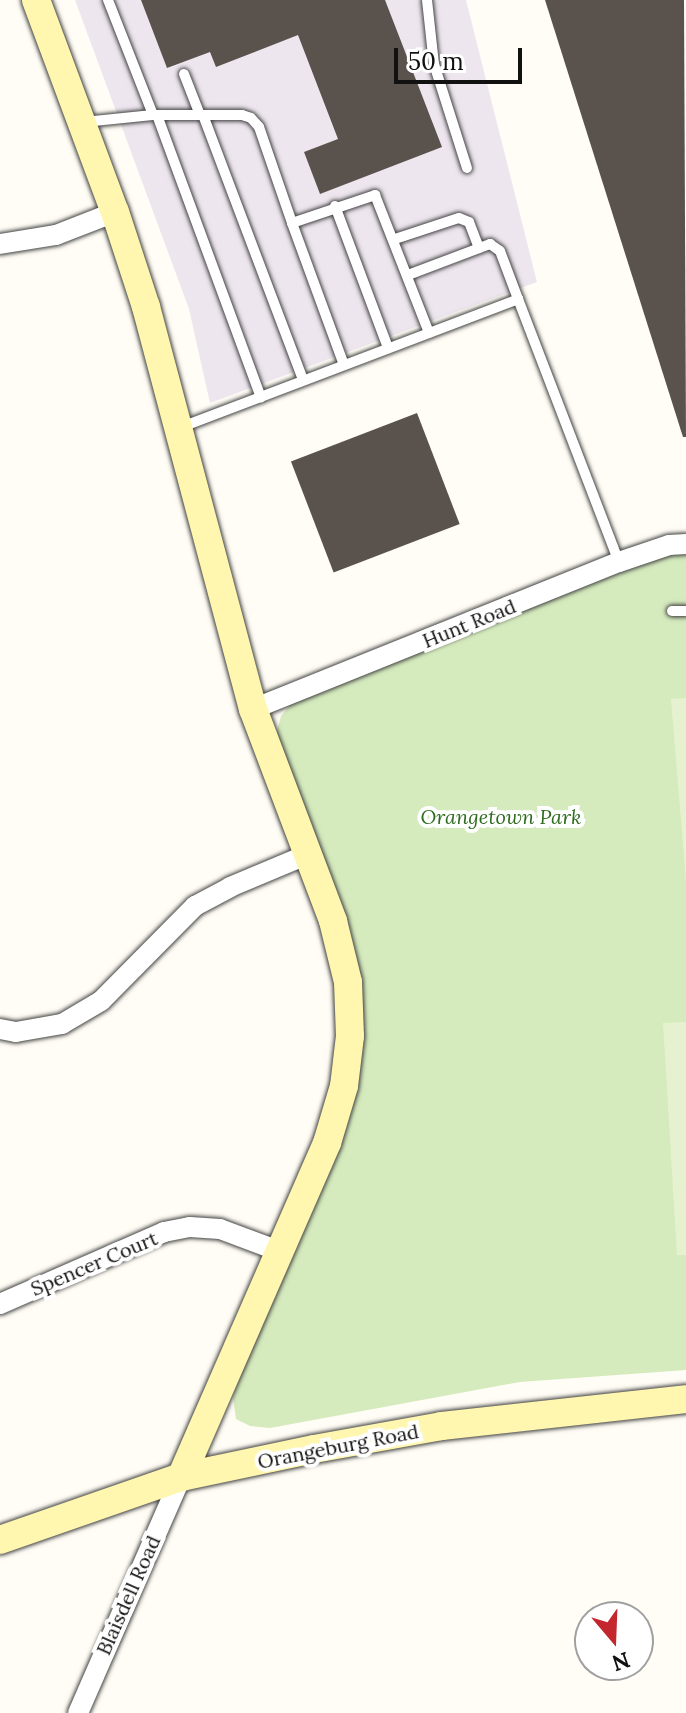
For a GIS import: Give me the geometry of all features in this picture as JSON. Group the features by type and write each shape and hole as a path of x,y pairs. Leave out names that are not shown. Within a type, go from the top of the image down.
{"street":[{"path":"36,0 115,212 146,307 253,709 333,921 348,982 350,1036 344,1086 327,1143 282,1252 181,1477"},
{"path":"0,244 56,235 115,212"},
{"name":"Hunt Road","path":"253,709 619,562 669,545 686,544"},
{"path":"0,1029 16,1032 62,1024 101,1001 195,906 230,887 306,855"},
{"name":"Spencer Court","path":"0,1304 164,1232 190,1227 220,1229 282,1252"},
{"name":"Orangeburg Road","path":"0,1540 181,1477 442,1426 686,1399"},
{"name":"Blaisdell Road","path":"78,1713 181,1477"}],"lane":[{"path":"108,0 155,115 261,397"},
{"path":"427,0 434,64 467,168"},
{"path":"184,74 303,380"},
{"path":"82,122 155,115 242,115 259,127 344,365"},
{"path":"292,223 375,195 395,239 429,333"},
{"path":"335,206 388,348"},
{"path":"395,239 459,218 469,222 479,248"},
{"path":"408,275 490,244 500,251 619,562"},
{"path":"177,428 518,299"},
{"path":"672,611 686,611"}],"shaded area":[{"path":"75,0 466,0 537,282 210,403 189,309"}],"green space":[{"name":"Orangetown Park","path":"686,554 686,1370 520,1382 270,1428 250,1426 236,1419 233,1398 239,1376 342,1144 356,1076 279,751 277,731 281,716 304,693 666,555"},
{"path":"686,698 686,880 671,699"},
{"path":"686,1022 686,1255 677,1255 663,1023"}],"building":[{"path":"141,0 385,0 442,147 320,194 304,152 338,139 298,35 216,67 210,52 167,68"},
{"path":"545,0 684,0 686,437 683,437"},
{"path":"417,413 460,524 334,572 291,461"}]}
